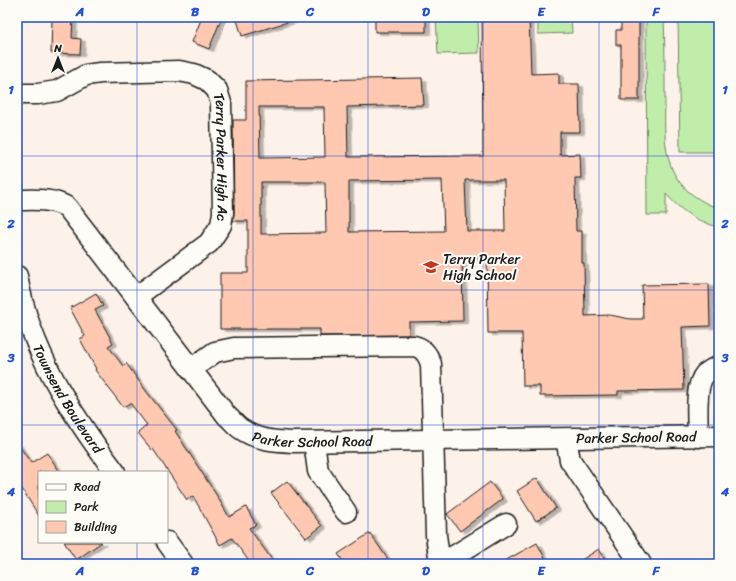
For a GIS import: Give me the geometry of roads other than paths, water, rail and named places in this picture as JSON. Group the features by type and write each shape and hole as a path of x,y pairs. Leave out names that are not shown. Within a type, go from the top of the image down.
{"street":[{"name":"Terry Parker High Ac","path":"17,94 38,94 57,91 86,75 100,73 179,71 194,74 207,80 216,90 221,103 223,213 221,225 209,243 136,297"},
{"name":"Parker School Road","path":"17,200 38,199 52,201 67,207 227,416 241,429 255,436 272,441 314,442 719,436"},
{"name":"Townsend Boulevard","path":"17,276 30,328 48,369 64,400 114,471"},
{"path":"191,369 215,352 234,348 419,347 424,350 429,357 431,364 432,440 436,536 440,562 454,556 506,524"},
{"path":"698,437 699,386 704,375 719,366"},
{"path":"566,438 570,460 641,564"},
{"path":"314,442 318,471 346,512"},
{"path":"168,543 183,564"}],"place":[{"name":"Terry Parker High School","path":"431,267"}]}
